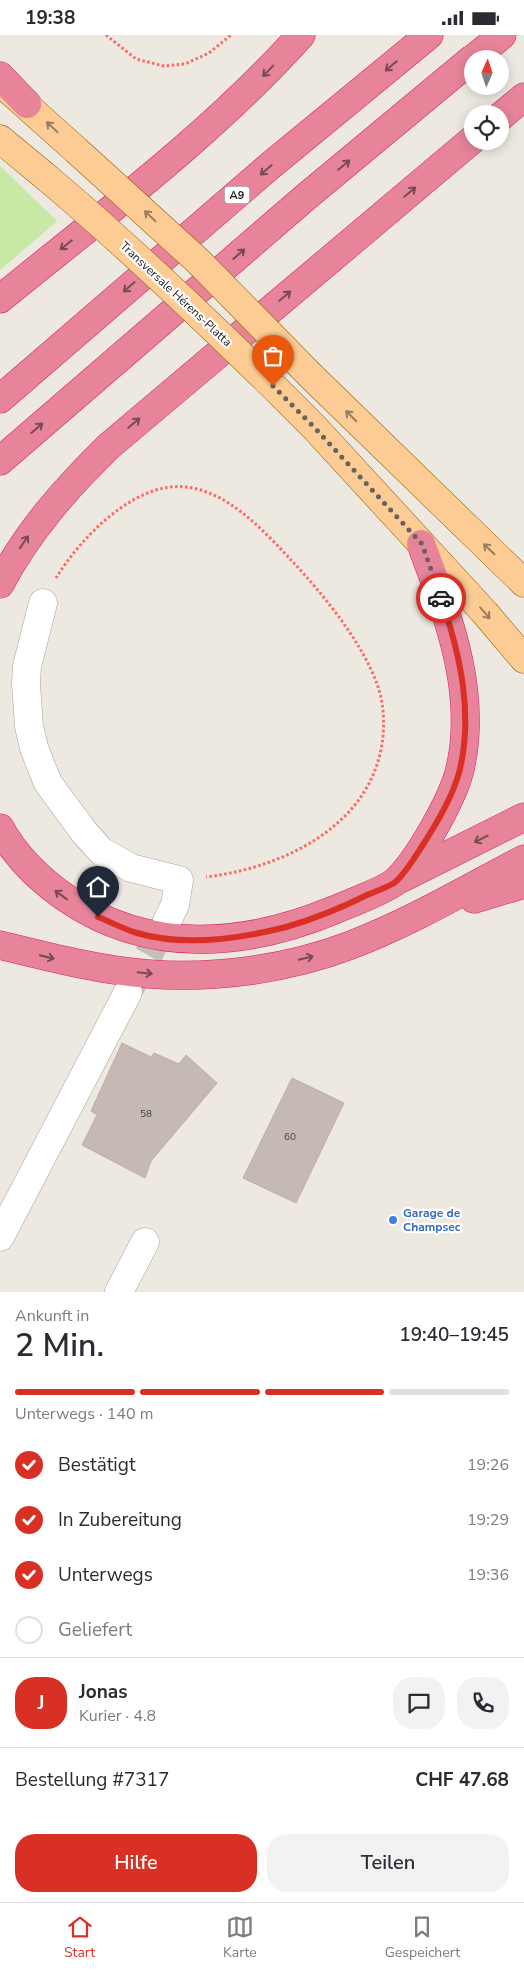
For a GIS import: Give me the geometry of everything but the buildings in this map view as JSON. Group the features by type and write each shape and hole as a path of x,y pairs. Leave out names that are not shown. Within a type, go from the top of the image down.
{"highway":[{"path":"0,299 210,127 270,70 301,35"},
{"name":"A9","path":"0,399 271,165 429,35"},
{"path":"484,50 502,35"},
{"path":"0,461 307,196 464,66"},
{"path":"0,76 27,104"},
{"path":"509,110 524,97"},
{"path":"0,584 34,527 70,484 109,446 464,146"},
{"path":"396,882 445,807 458,773 464,745 464,705 460,661 450,623 422,544"},
{"path":"0,828 30,868 60,894 98,917 137,933 155,937 177,939 229,938 267,931 315,918 396,882 524,817"},
{"path":"0,945 60,960 148,973 193,975 259,969 314,956 356,943 417,915 524,859"},
{"path":"417,915 524,884"}],"main road":[{"path":"0,83 27,104 198,261 311,376 524,583"},
{"name":"Transversale Hérens-Platta","path":"0,139 102,225 169,286 285,398 422,544 524,659"}],"street":[{"path":"43,603 27,667 26,684 29,726 34,748 48,783 84,832 102,851 131,867 179,879 175,905 167,921"},
{"path":"0,1237 128,992"},
{"path":"119,1292 145,1242"}],"path":[{"path":"106,35 136,59 164,66 185,64 208,53 231,35"},
{"path":"43,603 78,546 103,522 120,509 148,493 161,489 186,487 212,495 230,505 267,535 303,573 340,620 370,669 381,696 384,722 382,741 374,773 349,813 310,843 293,853 260,866 209,877 179,879"}],"green space":[{"path":"0,166 57,221 0,270"}],"tunnel":[{"path":"128,992 167,921"}],"way so far":[{"path":"273,386 314,427 422,544 441,598"}],"place":[{"name":"Garage de Champsec","path":"393,1220"}],"route":[{"path":"98,917 137,933 155,937 177,939 229,938 252,935 315,918 396,882 433,829 445,807 453,789 462,759 465,728 463,682 460,661 441,598"}]}
